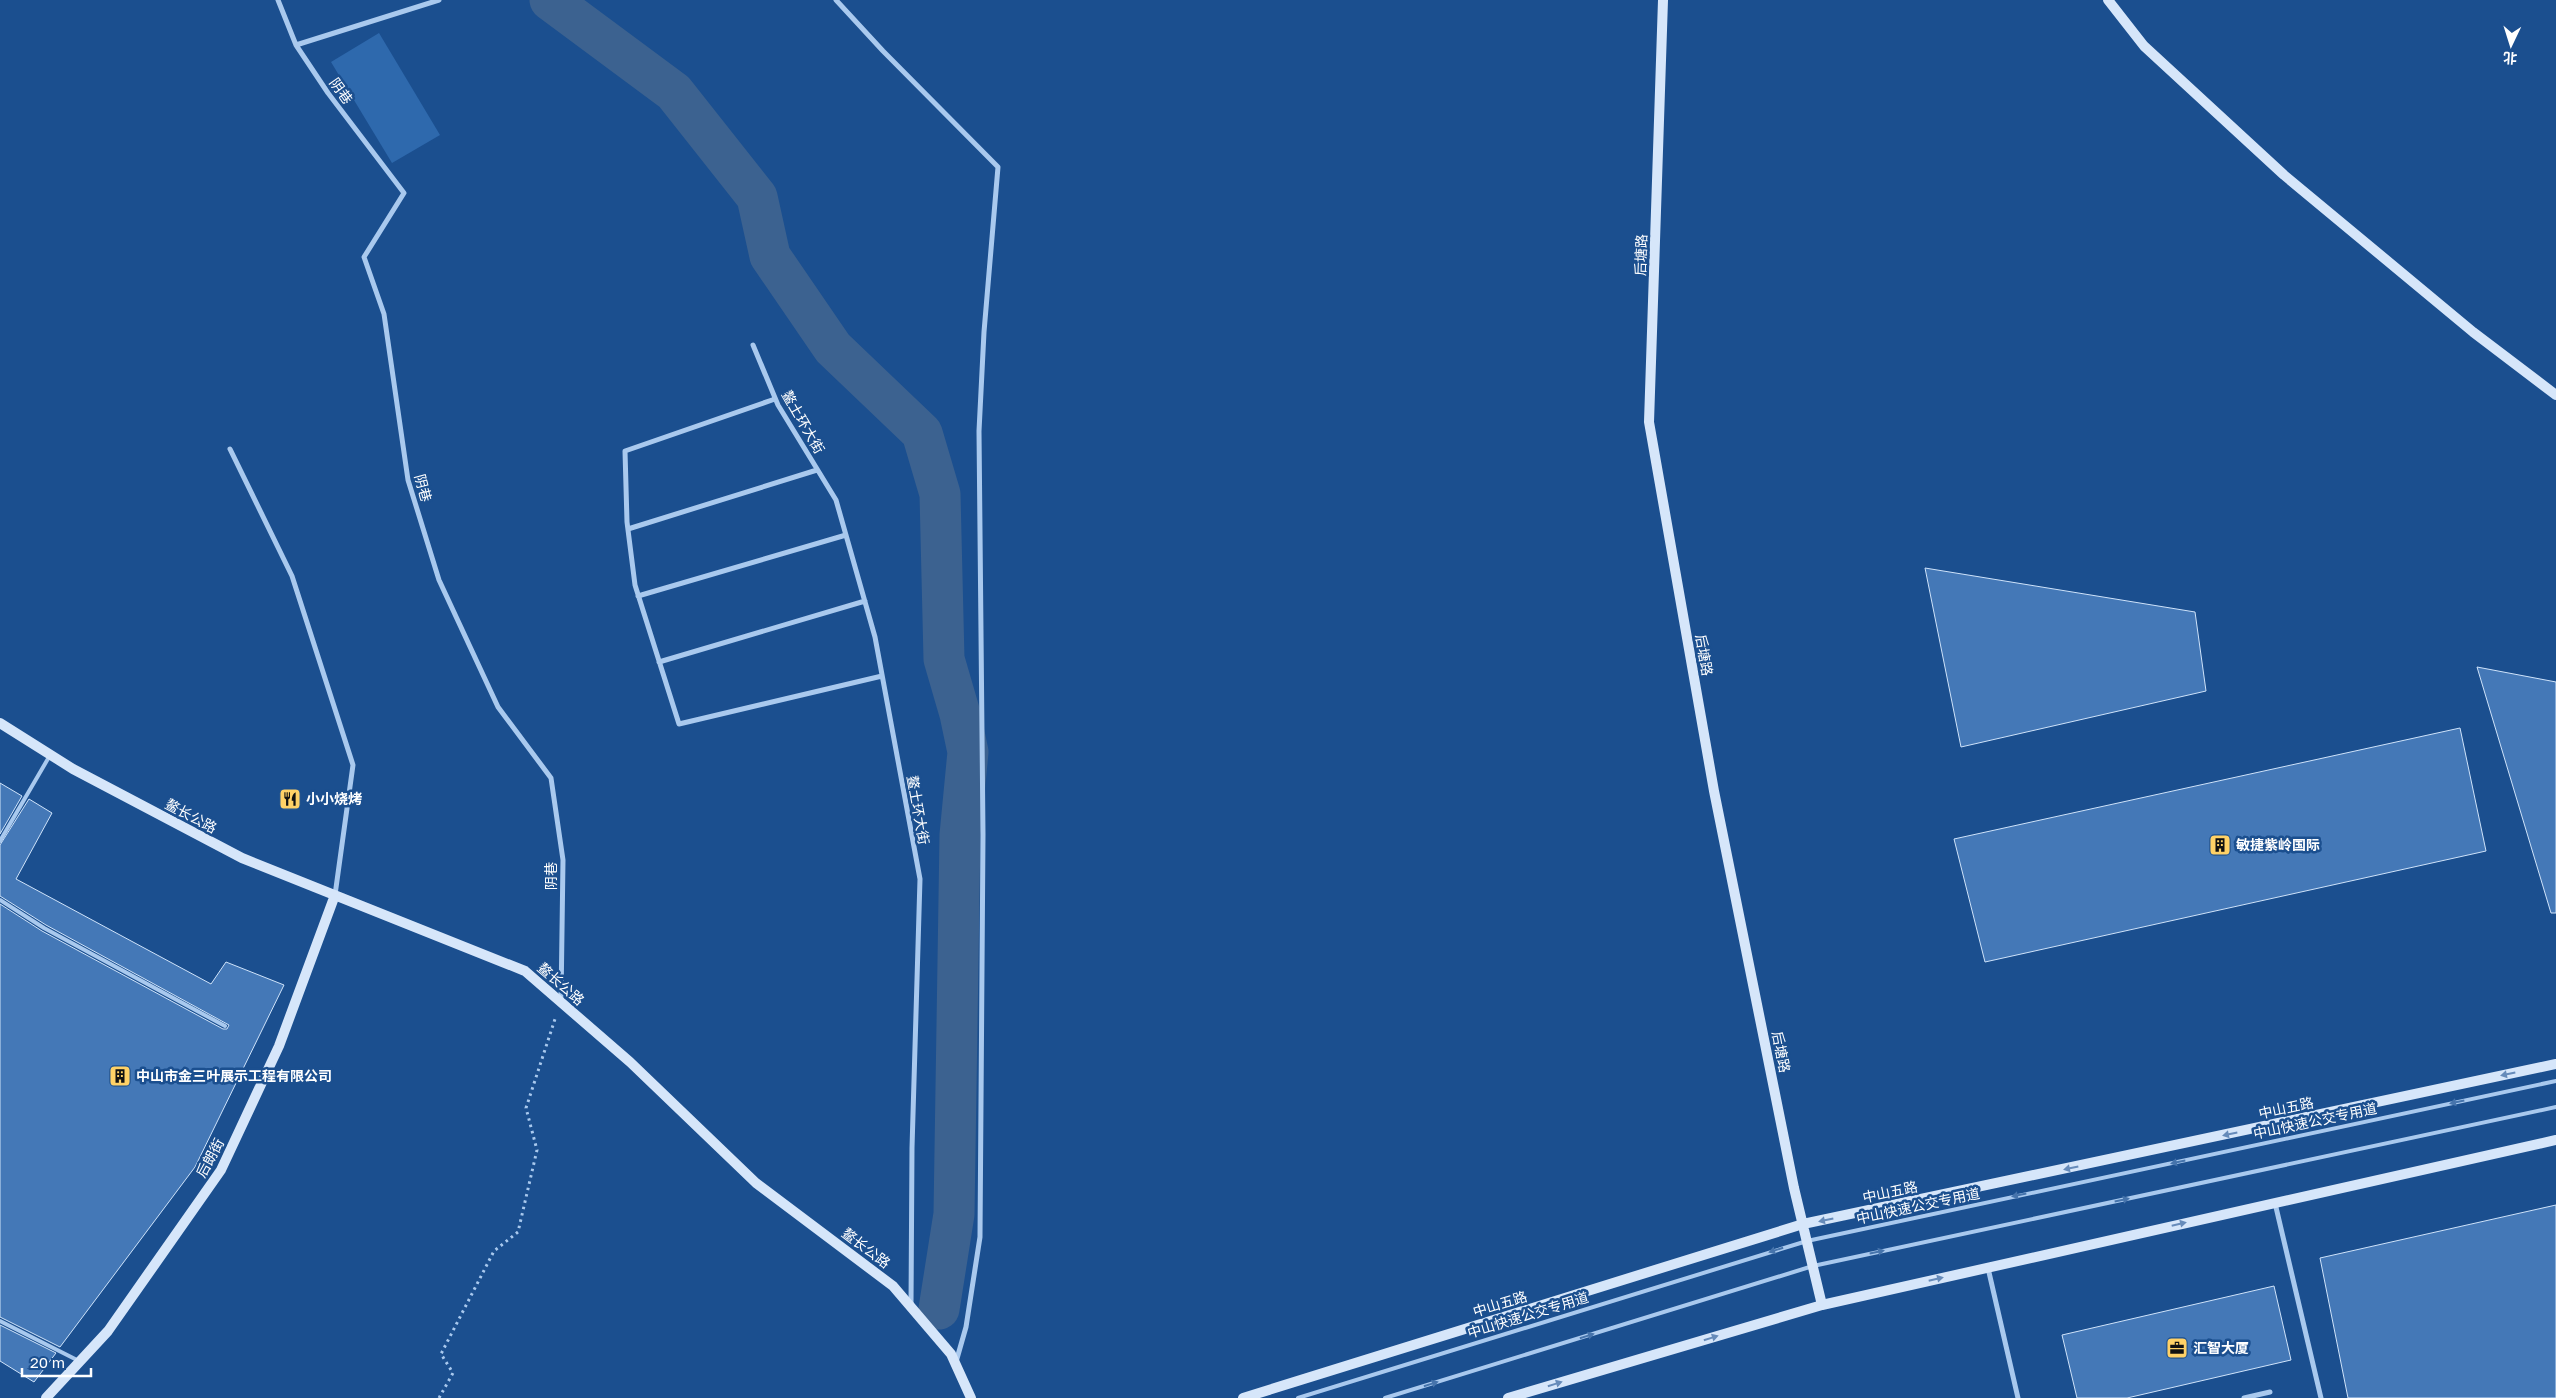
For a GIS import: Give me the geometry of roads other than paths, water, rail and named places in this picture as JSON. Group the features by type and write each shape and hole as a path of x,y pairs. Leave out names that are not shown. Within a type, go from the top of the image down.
{"street":[{"name":"阴巷","path":"278,0 296,45 328,93 404,193 364,257 384,314 408,480 439,580 498,707 550,778 564,860 561,1002"},
{"path":"296,45 439,0"},
{"path":"836,0 883,51 998,167 984,332 979,431 983,825 980,1237 966,1327 956,1364"},
{"name":"后塘路","path":"1663,0 1649,422 1714,791 1803,1224 1822,1305"},
{"path":"2108,0 2144,46 2284,175 2474,332 2556,395"},
{"name":"鳌土环大街","path":"753,345 775,399 836,500 865,601 882,676 920,879 912,1148 912,1308"},
{"path":"775,399 625,451 628,529 635,585 679,724 882,676"},
{"path":"230,449 292,576 353,765 334,895"},
{"path":"628,529 817,470"},
{"path":"638,596 846,535"},
{"path":"659,662 865,601"},
{"name":"鳌长公路","path":"0,723 50,755 242,858 525,971 630,1062 756,1183 893,1286 951,1354 972,1398"},
{"name":"后朗街","path":"46,1398 108,1331 222,1170 279,1046 334,895"},
{"name":"中山五路","path":"1244,1398 1803,1224 2556,1064"},
{"path":"1508,1398 1822,1305 2556,1140"},
{"path":"2275,1202 2320,1398"},
{"path":"1988,1267 2018,1398"},
{"path":"2244,1398 2270,1392"}],"lane":[{"path":"0,841 50,755"},
{"path":"0,900 44,928 225,1026"},
{"name":"中山快速公交专用道","path":"1298,1398 1807,1241 2556,1081"},
{"path":"1385,1398 1813,1266 2556,1107"},
{"path":"0,1321 79,1361"}],"waterway":[{"path":"550,0 674,92 757,197 770,256 833,348 922,433 940,494 944,659 960,714 968,752 960,835 954,1214 939,1309"}],"place":[{"name":"小小烧烤","path":"290,799"},
{"name":"敏捷紫岭国际","path":"2220,845"},
{"name":"中山市金三叶展示工程有限公司","path":"120,1076"},
{"name":"汇智大厦","path":"2177,1348"}]}
